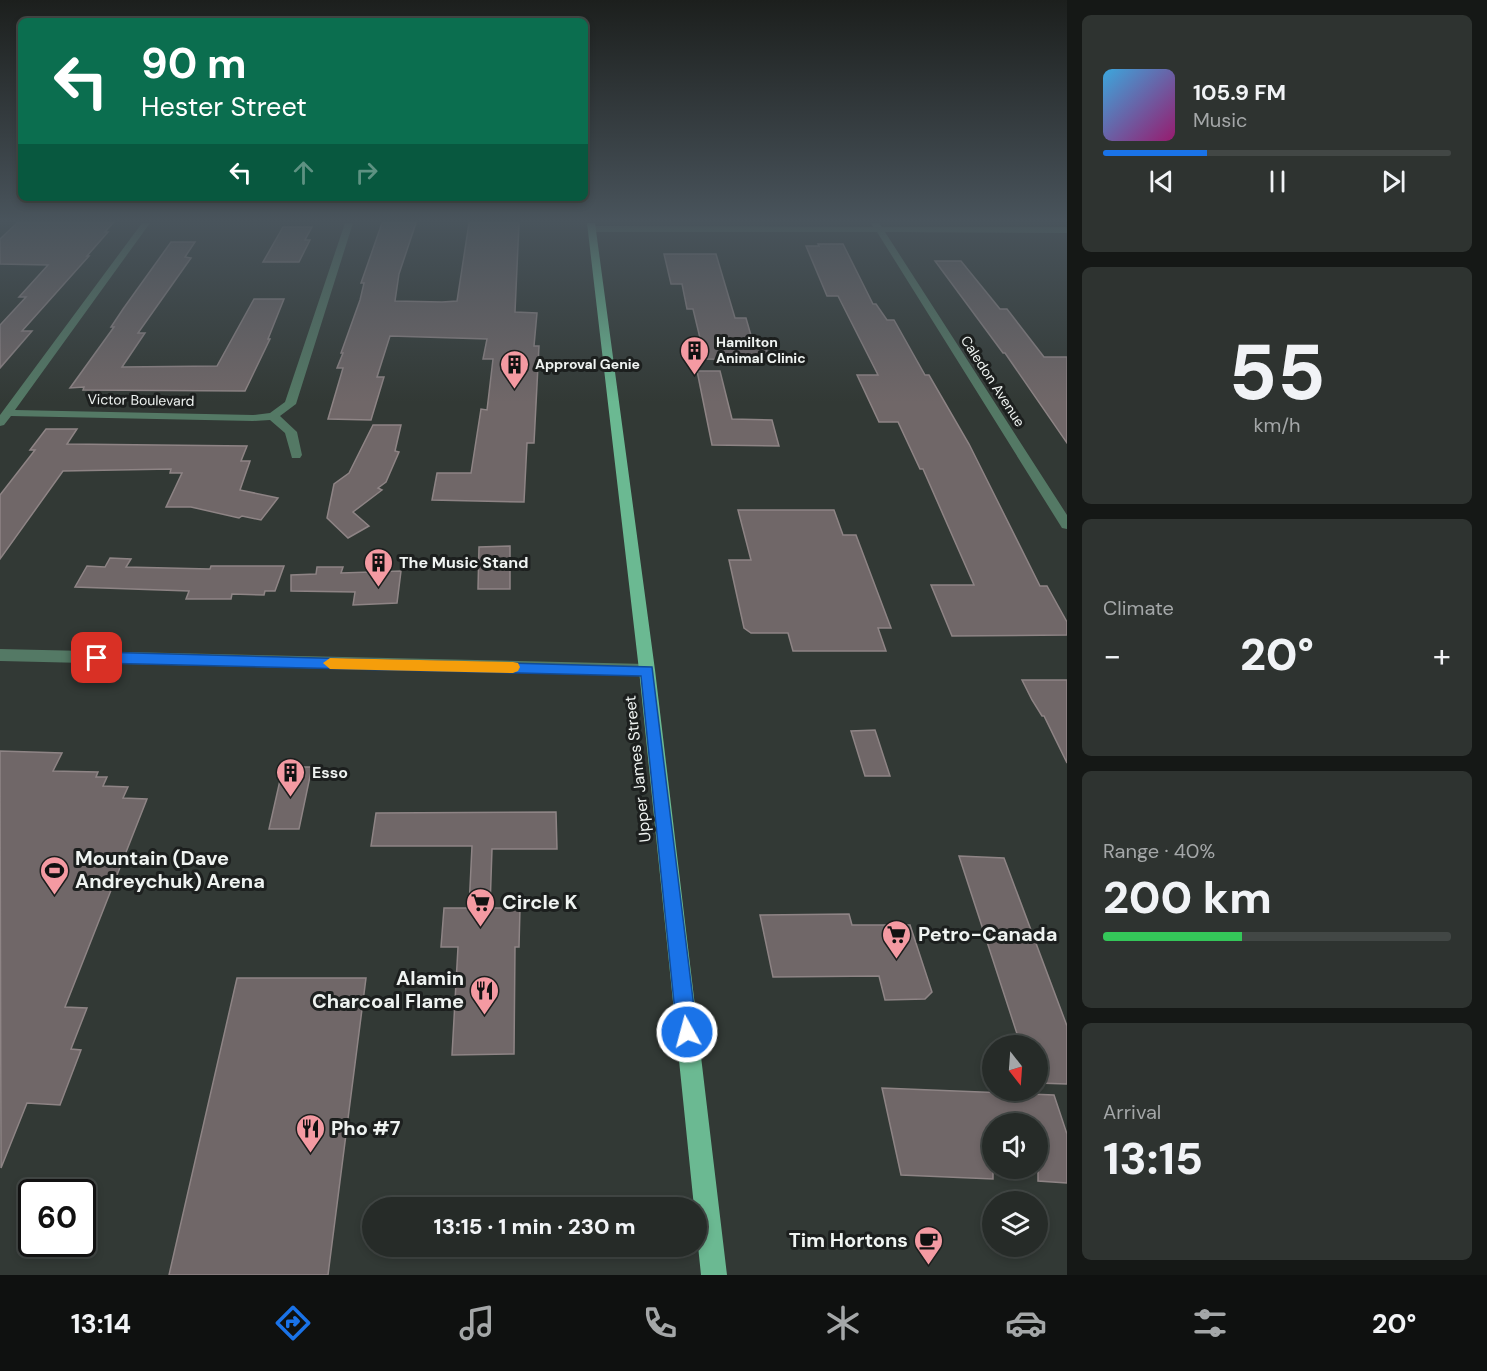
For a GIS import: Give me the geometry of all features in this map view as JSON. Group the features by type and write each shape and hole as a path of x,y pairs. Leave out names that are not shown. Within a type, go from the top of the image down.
{"main road":[{"name":"Upper James Street","path":"599,282 647,670 714,1275"}],"street":[{"path":"0,423 103,282"},
{"path":"296,455 291,432 273,416 290,404 330,282"},
{"name":"Caledon Avenue","path":"913,282 1067,525"},
{"name":"Victor Boulevard","path":"8,413 253,418 273,416"},
{"path":"0,655 647,670"}],"building":[{"path":"32,282 65,282 22,331 32,331 0,368 0,325 26,297 19,297"},
{"path":"142,282 174,282 138,333 145,333 122,367 217,366 254,299 284,299 268,339 270,339 245,391 70,388 114,327 111,327"},
{"path":"398,282 395,301 442,302 457,301 460,282 516,282 515,312 537,313 534,346 539,346 534,443 527,443 524,502 432,500 437,473 471,473 481,409 487,410 493,359 483,359 487,339 390,336 377,377 384,377 371,420 328,419 343,368 337,368 360,300 364,283 361,283"},
{"path":"724,282 735,318 746,318 752,339 763,339 770,360 705,359 693,309 687,309 682,284 671,284"},
{"path":"821,282 862,282 873,304 876,304 887,320 894,320 925,375 929,375 969,444 1040,586 1047,586 1067,622 1067,635 952,636 931,585 974,585 923,469 920,469 898,422 879,422 857,375 878,375 838,296 827,296"},
{"path":"951,282 978,282 1000,309 1007,309 1044,357 1067,357 1067,443 1005,353"},
{"path":"697,371 720,371 732,419 772,420 779,446 712,445"},
{"path":"373,425 401,425 395,451 399,452 386,482 378,488 382,490 353,512 369,526 348,538 327,518 334,484 349,473"},
{"path":"46,429 77,429 67,444 247,446 241,461 250,461 240,490 278,498 261,520 242,516 239,518 191,507 166,507 182,473 170,473 171,469 63,471 0,559 0,495 35,450 30,450"},
{"path":"738,510 834,510 843,535 856,535 891,628 878,628 886,651 793,651 788,633 751,633 744,628 729,560 751,560"},
{"path":"510,546 510,589 478,589 479,547"},
{"path":"110,558 131,559 126,567 210,569 211,566 284,566 275,591 265,591 264,595 232,594 231,599 186,599 189,591 75,587 87,566 105,567"},
{"path":"317,567 343,567 341,573 401,571 397,603 353,605 355,592 291,591 291,575 316,574"},
{"path":"1022,680 1067,680 1067,763 1044,716 1032,700"},
{"path":"875,730 890,776 865,776 851,731"},
{"name":"Mountain (Dave Andreychuk) Arena","path":"0,751 62,753 53,771 98,772 96,777 107,777 103,786 128,787 123,798 147,799 65,1007 87,1008 71,1049 81,1050 60,1105 27,1103 1,1168"},
{"name":"Esso","path":"283,767 312,767 299,829 269,829"},
{"path":"556,812 557,849 492,849 490,908 520,908 519,947 515,947 514,1054 452,1055 458,947 441,947 444,908 469,908 472,846 371,846 376,813"},
{"path":"959,856 1004,858 1067,1026 1067,1084 1048,1083 1048,1035 1017,1035"},
{"path":"849,914 852,925 910,925 932,992 925,999 885,1000 879,976 773,977 760,915"},
{"path":"237,978 366,978 328,1275 169,1275"},
{"path":"882,1088 982,1092 982,1101 1048,1101 1048,1095 1054,1095 1067,1134 1067,1183 1038,1181 1038,1179 1048,1179 1048,1113 982,1113 982,1179 901,1175"}],"slow traffic":[{"path":"330,663 513,667"}],"place":[{"name":"Hamilton Animal Clinic","path":"695,376"},
{"name":"Approval Genie","path":"514,390"},
{"name":"The Music Stand","path":"378,588"},
{"name":"Esso","path":"291,798"},
{"name":"Mountain (Dave Andreychuk) Arena","path":"54,896"},
{"name":"Circle K","path":"481,928"},
{"name":"Petro-Canada","path":"897,960"},
{"name":"Alamin Charcoal Flame","path":"485,1016"},
{"name":"Pho #7","path":"310,1154"},
{"name":"Tim Hortons","path":"929,1266"}],"route":[{"path":"97,658 647,670 687,1032"}]}
